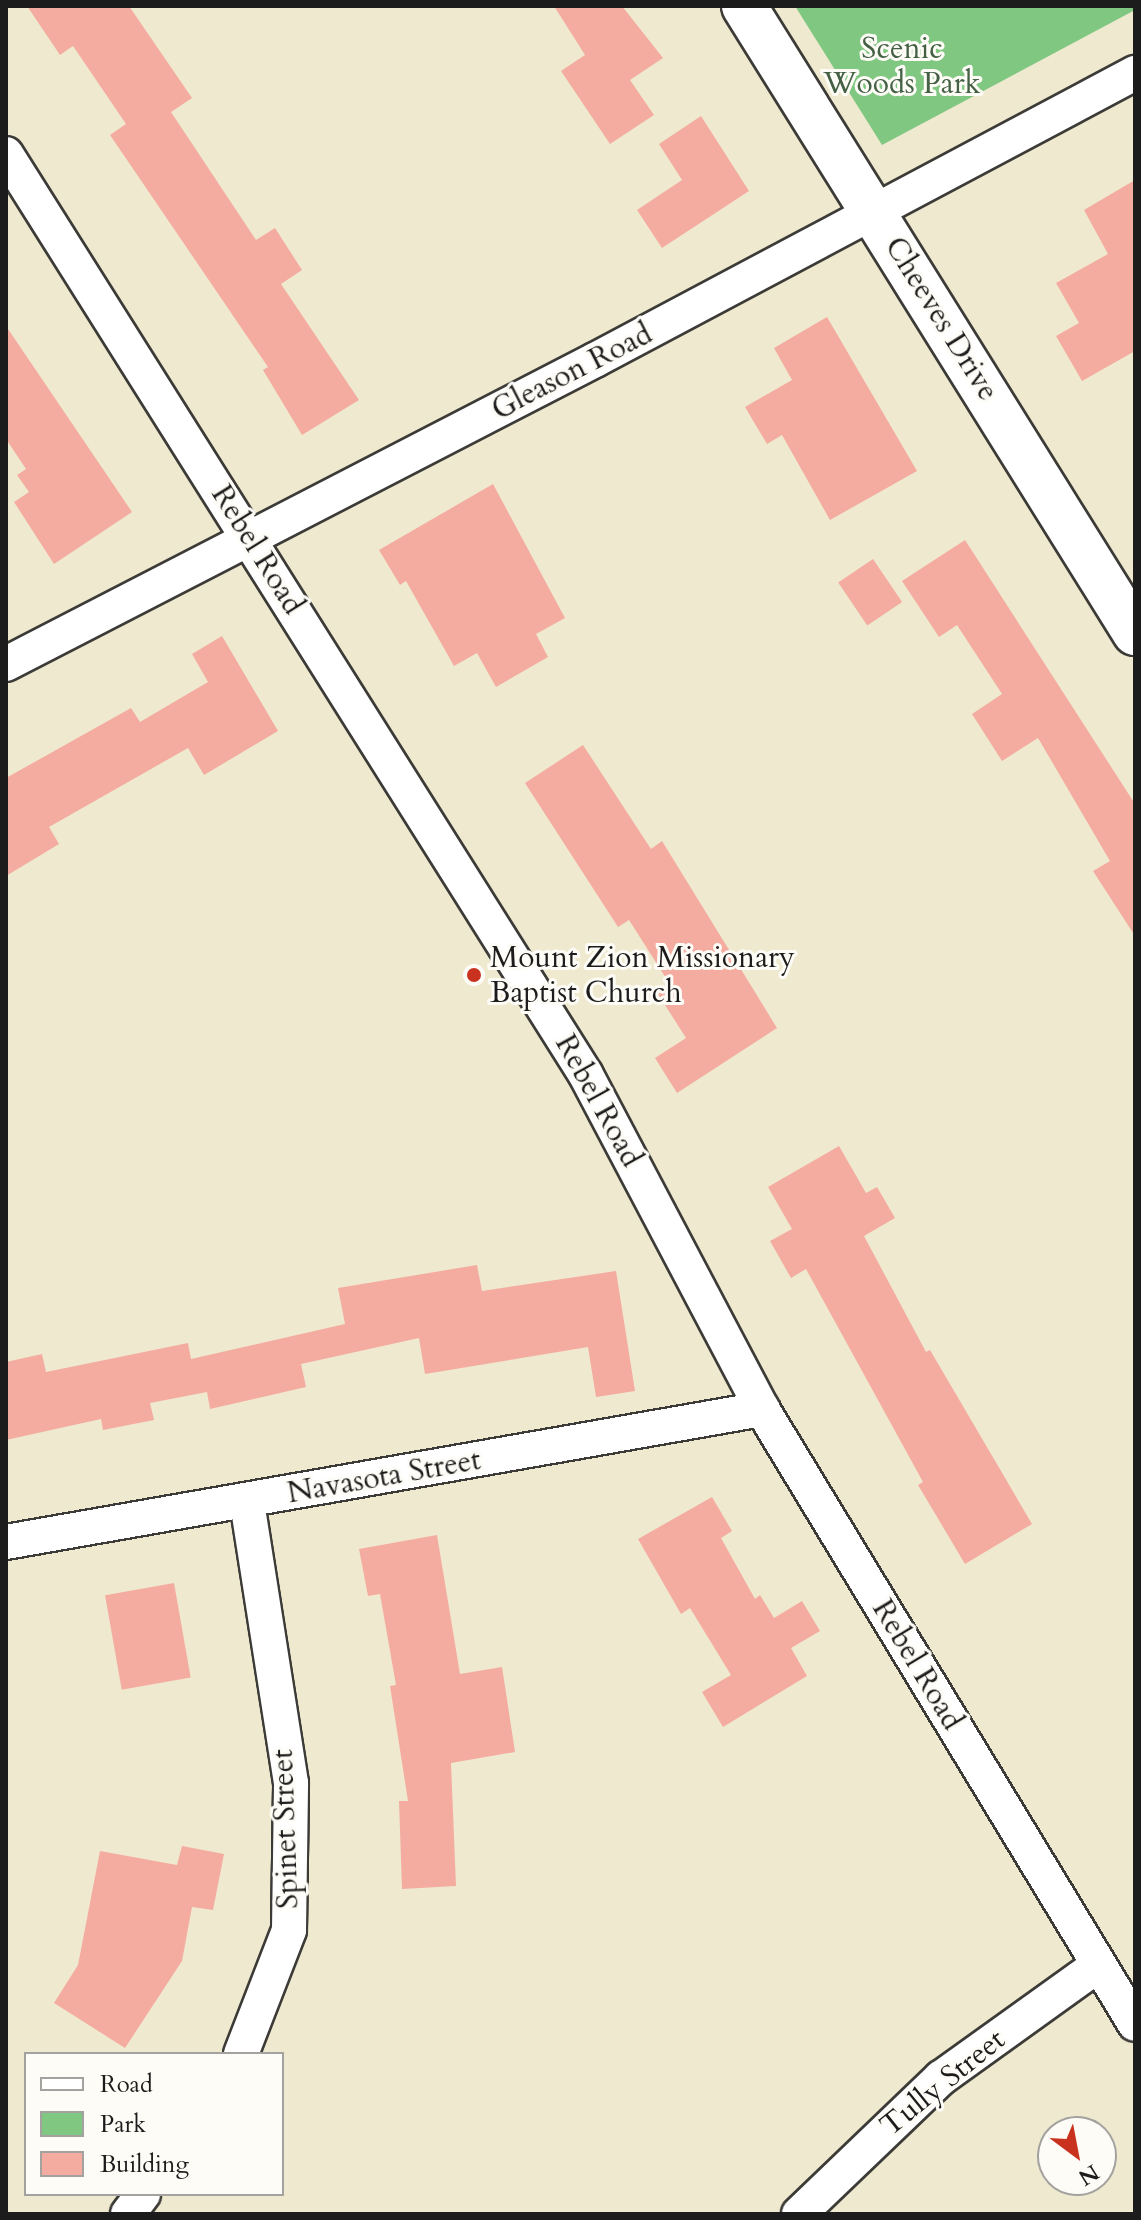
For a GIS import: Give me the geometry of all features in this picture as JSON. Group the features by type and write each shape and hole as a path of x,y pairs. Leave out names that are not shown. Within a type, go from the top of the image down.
{"street":[{"name":"Cheeves Drive","path":"744,6 876,213 1135,633"},
{"name":"Gleason Road","path":"6,664 876,213 1135,73"},
{"name":"Rebel Road","path":"6,154 586,1075 762,1409 1135,2024"},
{"name":"Navasota Street","path":"6,1542 762,1409"},
{"name":"Spinet Street","path":"242,2052 289,1930 291,1783 247,1501"},
{"name":"Tully Street","path":"799,2214 941,2078 1098,1965"},
{"path":"128,2214 142,2196"}],"green space":[{"name":"Scenic Woods Park","path":"795,6 1135,6 1135,10 882,145"}],"building":[{"path":"27,6 129,6 192,98 171,112 256,240 275,228 302,270 281,284 359,400 302,435 263,370 268,367 110,135 126,124 73,46 60,55"},
{"path":"554,6 622,6 663,58 630,80 654,115 610,144 561,71 585,55"},
{"path":"701,116 749,191 662,248 637,210 682,180 659,144"},
{"path":"1135,180 1135,351 1082,381 1056,336 1079,323 1056,283 1108,254 1084,210"},
{"path":"827,317 917,471 830,520 782,435 767,444 745,407 792,380 774,348"},
{"path":"6,326 132,512 54,564 14,502 29,492 17,475 26,469 6,439"},
{"path":"493,484 565,618 536,634 548,657 496,687 477,653 454,666 406,581 400,585 379,550"},
{"path":"965,540 1135,804 1135,936 1093,871 1110,861 1038,738 1002,761 972,714 1002,694 957,625 939,637 902,581"},
{"path":"873,559 902,602 867,626 838,582"},
{"path":"222,636 278,731 204,775 188,748 49,827 59,844 6,876 6,778 131,708 140,722 208,682 192,654"},
{"path":"583,745 651,849 662,841 777,1028 677,1093 655,1058 686,1038 658,994 671,986 629,920 618,927 525,783"},
{"path":"839,1146 866,1193 877,1187 895,1218 864,1236 926,1352 930,1350 1032,1524 965,1564 918,1485 923,1482 806,1269 791,1278 770,1241 792,1229 768,1187"},
{"path":"477,1265 482,1291 616,1271 635,1391 596,1397 588,1347 425,1374 419,1338 301,1364 306,1387 210,1409 207,1392 150,1403 154,1420 103,1430 101,1419 6,1440 6,1362 42,1354 46,1372 188,1343 191,1359 345,1324 338,1288"},
{"path":"712,1497 732,1531 721,1538 755,1599 760,1595 774,1618 802,1601 820,1631 791,1648 807,1676 723,1727 702,1692 731,1675 690,1608 681,1614 638,1539"},
{"path":"437,1535 460,1674 502,1667 515,1752 451,1763 456,1886 402,1889 399,1801 408,1801 390,1686 396,1685 380,1594 368,1596 359,1549"},
{"path":"174,1583 191,1678 122,1690 105,1595"},
{"path":"182,1846 224,1854 213,1910 192,1907 182,1961 125,2048 54,2003 78,1965 100,1851 177,1865"}],"place":[{"name":"Mount Zion Missionary Baptist Church","path":"474,975"}]}
